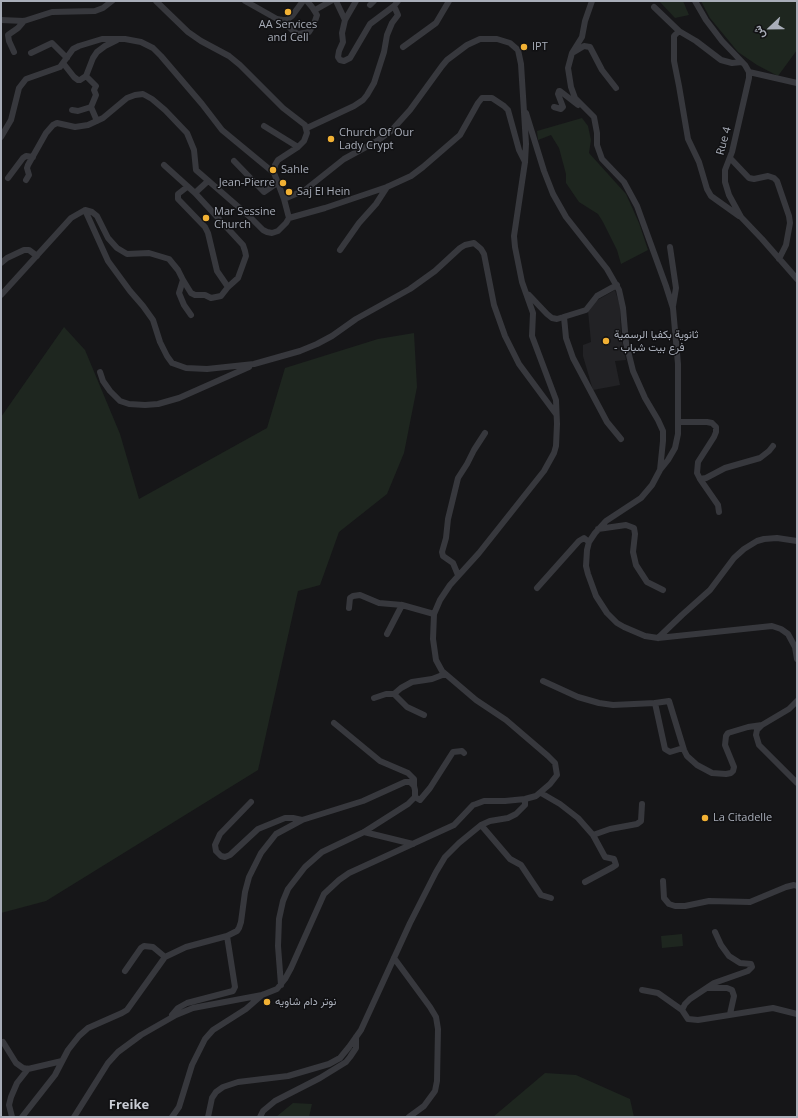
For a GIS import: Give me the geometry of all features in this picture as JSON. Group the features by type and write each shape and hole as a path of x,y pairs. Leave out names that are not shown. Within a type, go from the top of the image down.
{"street":[{"path":"1,20 24,21 52,12 94,11 103,8 112,1"},
{"path":"156,1 188,32 229,56 240,65 283,108 303,122 307,128 306,138 298,147 278,160 274,165 274,173 284,199 289,218"},
{"path":"245,1 277,19 282,20 287,20 292,16 303,1"},
{"path":"282,20 298,34 309,32 316,20 316,15 315,10 307,1"},
{"path":"315,10 331,1"},
{"path":"336,1 345,20"},
{"path":"307,128 354,106 363,100 374,83 384,52 387,35 392,23 398,15 396,3 370,24 350,58 344,61 340,60 338,57 343,42 342,32 345,20 356,1"},
{"path":"403,47 436,22 449,1"},
{"path":"592,1 585,21 582,37 572,53 568,68 571,87 575,98 591,114 595,124 597,145 602,159 624,182 637,206 666,286 673,308 678,364 679,422 675,448 646,494 606,521 589,542 586,556 588,574 596,596 607,613 617,623 645,636 658,638 772,626 781,629 788,634 795,647 797,659"},
{"path":"695,1 706,20 722,41 745,65 749,72 797,83"},
{"path":"654,7 679,31 696,41 721,60 732,63 742,62"},
{"path":"14,52 8,41 8,34 18,28 24,21"},
{"path":"679,31 674,36 673,56 688,139 699,162 707,189 711,196 741,217"},
{"path":"74,1117 101,1072 113,1056 141,1035 170,1018 193,1008 262,995 277,989 291,968 320,902 330,888 349,873 454,826 476,804 484,801 505,801 532,798 541,793 557,774 555,763 506,720 476,700 445,674 438,665 434,652 434,614 440,600 458,575 479,553 544,471 554,454 556,446 556,400 532,336 533,313 522,282 515,247 514,236 525,162 526,144 521,64 520,56 515,47 504,40 497,38 480,39 473,42 447,60 435,74 410,110 391,130 344,159 305,190 284,199"},
{"path":"1,137 11,120 19,88 26,79 57,69 77,47 102,39 119,39 141,42 153,48 202,104 222,130 274,173"},
{"path":"31,53 52,43 78,80 86,76 97,52 104,46 119,39"},
{"path":"572,53 584,46 590,47 602,70 616,88"},
{"name":"Rue 4","path":"749,72 730,158 725,170 725,182 731,200 741,217 797,279"},
{"path":"86,76 96,86 94,90 96,95 91,107 97,121"},
{"path":"554,107 561,109 563,107 558,94 558,91 560,91 591,114"},
{"path":"26,180 29,175 27,167 46,133 53,125 57,123 81,127 97,121 127,98 139,94 147,96 165,110 187,133 194,150 196,170 267,232 272,233 283,227 289,218 325,208 387,187 411,176 424,167 460,135 480,99 486,97 498,101 508,110 519,150 525,162"},
{"path":"523,104 544,171 553,194 566,217 601,260 617,285 623,308 626,343 633,371 645,398 663,431 664,442 660,470"},
{"path":"72,110 78,111 91,107"},
{"path":"264,126 298,147"},
{"path":"8,178 23,158 26,156 33,156"},
{"path":"730,158 749,178 754,179 768,176 776,181 789,216 790,224 786,246 779,259"},
{"path":"234,161 264,192 277,183"},
{"path":"1,295 71,218 85,210 92,212 97,216 108,238 117,248 127,254 149,254 169,259 178,270 191,293 195,295 206,295 211,298 220,296 238,278 246,256 246,251 243,245 196,193 187,187 164,165"},
{"path":"196,193 208,181"},
{"path":"187,187 178,194 178,199 205,226 217,271 228,287"},
{"path":"340,250 359,223 376,204 387,187"},
{"path":"85,210 108,261 153,320 160,342 172,363 186,368 207,369 254,364"},
{"path":"790,224 797,220"},
{"path":"100,372 103,381 110,391 120,400 129,404 158,404 179,398 254,364 300,351 317,344 332,336 356,319 410,290 435,271 460,248 474,243 484,254 494,305 505,336 519,364 557,415"},
{"path":"670,247 676,288 673,308"},
{"path":"1,263 6,258 24,250 29,250 37,256"},
{"path":"183,280 179,293 184,306 191,315"},
{"path":"526,293 552,318 564,317 586,310 597,296 617,285"},
{"path":"564,317 566,338 573,358 604,416 621,439"},
{"path":"679,422 707,422 712,423 716,427 714,437 698,462 697,473 717,502 719,512"},
{"path":"458,575 453,564 443,556 442,552 446,538 448,519 458,478 468,464 484,433"},
{"path":"700,479 706,478 725,468 760,458 773,446"},
{"path":"598,529 623,525 632,526 635,531 633,552 636,565 647,582 662,590"},
{"path":"537,588 579,541 584,538 589,542"},
{"path":"658,638 710,590 734,558 744,549 757,541 764,539 777,538 797,541"},
{"path":"349,608 350,598 360,595 379,603 402,606 434,614"},
{"path":"387,634 402,606"},
{"path":"374,698 386,694 394,694 412,682 432,679 445,674"},
{"path":"543,681 578,697 599,703 613,705 655,704 669,701 683,748 690,761 712,773 728,774 733,771 734,767 725,745 726,736 732,731 762,725"},
{"path":"394,694 407,706 424,716"},
{"path":"797,701 789,709 762,725 757,730 757,741 759,745 797,783"},
{"path":"655,704 665,749 670,752 683,748"},
{"path":"334,724 380,761 408,773 414,779 415,797"},
{"path":"415,797 420,800 430,788 453,752 462,751 464,753"},
{"path":"22,1117 52,1080 62,1061 85,1030 127,1010 166,957 186,947 227,936 237,931 239,928 249,877 261,852 276,834 302,820 363,801 405,782 410,782 414,786"},
{"path":"541,793 574,814 593,835 604,857 614,859 616,865 585,882"},
{"path":"281,985 278,946 279,919 288,889 311,860 322,852 364,832 408,804 415,797"},
{"path":"208,1117 212,1098 216,1092 223,1087 238,1082 288,1076 329,1064 340,1058 361,1030 410,923 441,862 459,843 481,825 490,821 508,818 516,814 525,805 525,799"},
{"path":"251,802 220,834 215,845 216,851 221,856 225,857 230,855 258,829 285,818 302,820"},
{"path":"593,835 610,829 637,824 641,821 642,804"},
{"path":"481,825 511,860 520,865 541,895 552,898"},
{"path":"364,832 413,844"},
{"path":"663,881 664,898 669,904 675,906 685,906 709,901 750,902 786,887 794,885 797,886"},
{"path":"682,1010 684,1004 707,988 721,980 748,971 752,967 751,964 740,963 728,956 720,945 715,932"},
{"path":"170,1018 181,1005 214,995 232,992 235,989 227,936"},
{"path":"125,971 144,946 153,947 166,957"},
{"path":"394,958 406,972 430,1007 436,1017 438,1029 437,1081 435,1091 424,1106 409,1117"},
{"path":"707,988 727,988 732,990 734,996 730,1014"},
{"path":"642,990 658,993 682,1010 688,1019 692,1020 773,1008 797,1014"},
{"path":"172,1117 179,1108 189,1072 205,1039 213,1030 246,1009 262,995"},
{"path":"260,1117 263,1111 275,1101 327,1074 346,1062 356,1048 356,1037"},
{"path":"3,1042 16,1063 28,1069 62,1061"},
{"path":"12,1117 9,1105 11,1097 18,1083 28,1069"}],"shaded area":[{"path":"659,1 683,1 689,15 675,18"},
{"path":"701,1 797,1 797,50 778,76 757,65 738,52 710,18"},
{"path":"582,118 588,126 591,140 589,153 626,194 639,223 648,250 621,264 617,250 598,214 579,202 566,183 566,174 559,148 551,135 538,140 537,131"},
{"name":"ثانوية بكفيا الرسمية - فرع بيت شباب","path":"615,290 620,306 621,337 626,360 615,361 620,385 593,390 583,356 583,345 591,342 588,311 594,302"},
{"path":"64,327 85,350 120,434 139,499 267,428 285,368 378,339 414,333 417,387 404,453 387,494 339,532 320,585 298,591 258,770 46,901 1,913 1,417"},
{"path":"682,934 683,946 662,948 661,936"},
{"path":"545,1073 576,1075 630,1099 634,1117 493,1117"},
{"path":"293,1103 312,1104 309,1117 276,1117"}],"place":[{"name":"AA Services and Cell","path":"288,12"},
{"name":"IPT","path":"524,47"},
{"name":"Church Of Our Lady Crypt","path":"331,139"},
{"name":"Sahle","path":"273,170"},
{"name":"Jean-Pierre","path":"283,183"},
{"name":"Saj El Hein","path":"289,192"},
{"name":"Mar Sessine Church","path":"206,218"},
{"name":"ثانوية بكفيا الرسمية - فرع بيت شباب","path":"606,341"},
{"name":"La Citadelle","path":"705,818"},
{"name":"نوتر دام شاويه","path":"267,1002"}],"district":[{"name":"Freike","path":"129,1105"}]}
